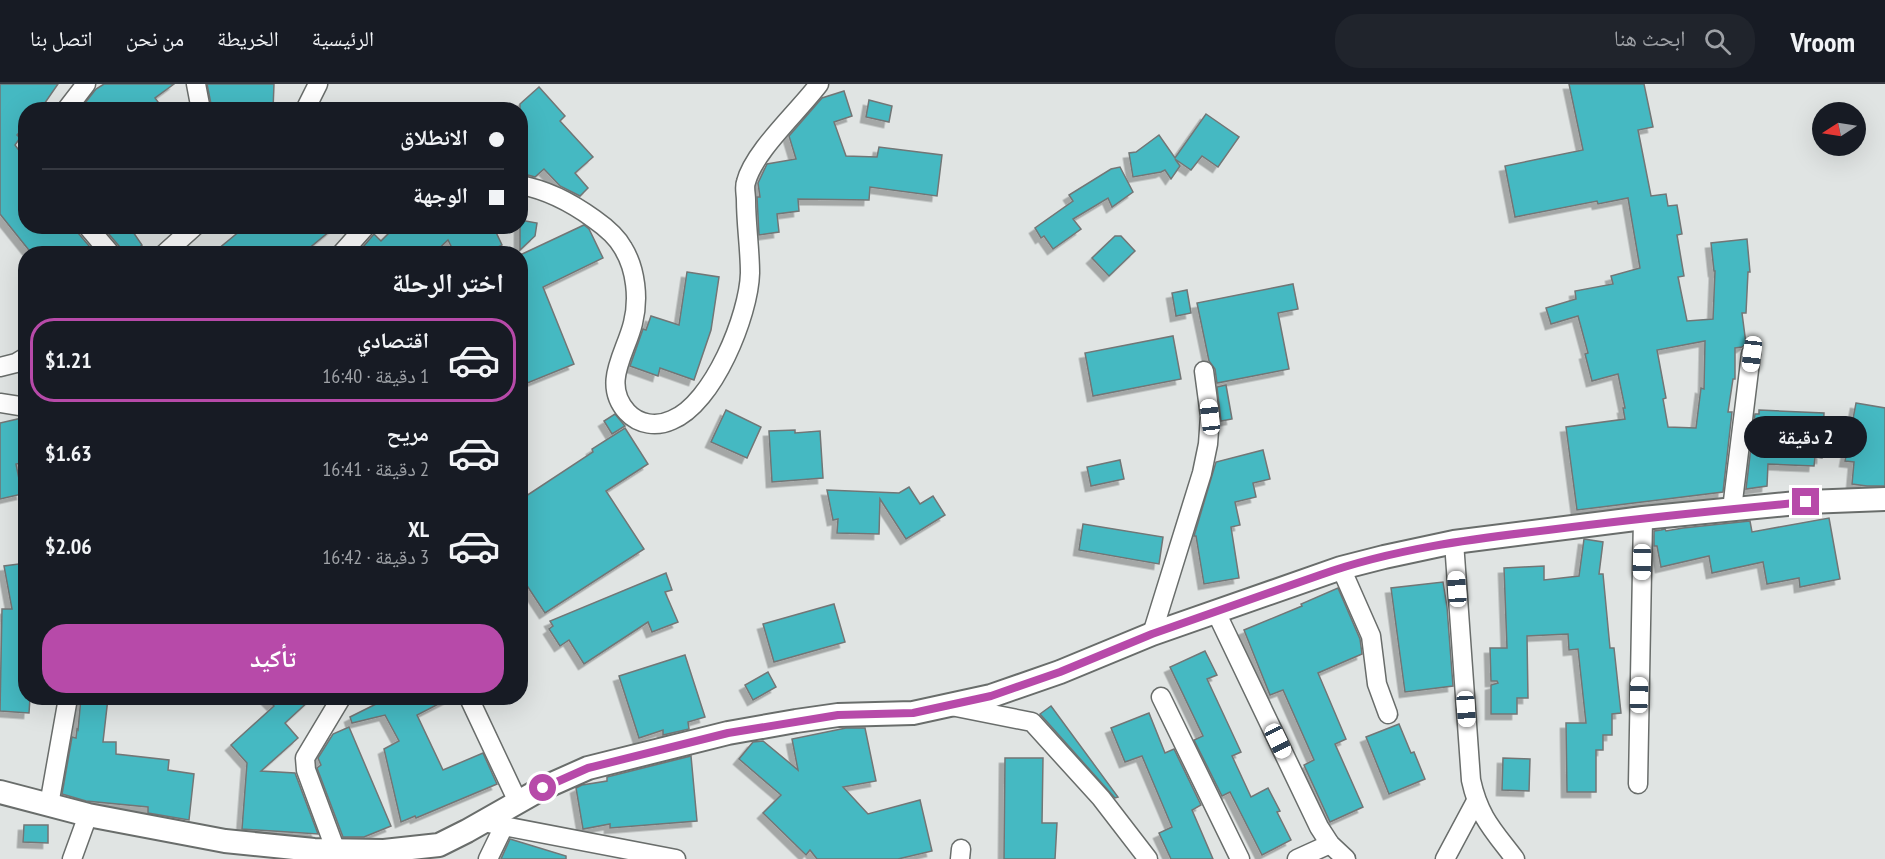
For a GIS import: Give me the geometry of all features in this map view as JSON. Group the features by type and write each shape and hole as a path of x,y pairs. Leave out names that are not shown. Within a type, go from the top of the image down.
{"street":[{"path":"72,102 86,84"},
{"path":"196,84 199,102"},
{"path":"309,102 318,84"},
{"path":"528,186 571,203 601,224 623,247 633,273 637,296 633,322 616,368 615,388 621,405 635,420 661,425 683,416 704,394 729,351 742,316 750,274 745,183 757,158 819,84"},
{"path":"94,234 104,246"},
{"path":"173,246 186,234"},
{"path":"348,246 359,234"},
{"path":"1732,509 1752,354"},
{"path":"0,367 18,362"},
{"path":"1152,634 1202,473 1208,444 1210,417 1204,371"},
{"path":"0,403 18,406"},
{"path":"0,792 88,815 225,840 336,851 384,851 439,845 494,824 518,802 588,768 728,733 838,715 913,713 991,696 1060,672 1152,634 1341,568 1454,542 1643,518 1885,498"},
{"path":"1638,784 1643,518"},
{"path":"1454,542 1471,780 1483,817 1515,859"},
{"path":"1341,568 1371,636 1377,684 1388,714"},
{"path":"1216,612 1314,817 1330,844 1346,859"},
{"path":"1161,697 1240,859"},
{"path":"49,805 67,705"},
{"path":"336,851 306,771 305,758 337,705"},
{"path":"472,705 518,802"},
{"path":"947,705 1032,722 1101,798 1148,859"},
{"path":"1445,859 1476,801"},
{"path":"72,859 88,815"},
{"path":"488,859 494,824"},
{"path":"494,824 676,859"},
{"path":"1298,859 1330,844"}],"building":[{"path":"0,84 58,84 46,102 18,102 18,141 15,145 18,149 18,234 79,234 89,246 26,246 0,214"},
{"path":"104,84 174,84 155,98 158,102 86,102 96,89"},
{"path":"207,84 274,84 273,102 211,102"},
{"path":"1569,84 1644,84 1653,127 1638,130 1651,196 1666,194 1668,206 1677,205 1682,234 1677,235 1684,276 1678,277 1687,321 1713,319 1715,271 1711,243 1747,239 1750,272 1748,272 1746,313 1742,313 1746,344 1735,348 1735,379 1733,379 1728,412 1732,412 1723,492 1577,510 1566,427 1625,419 1623,408 1625,408 1618,374 1592,381 1585,354 1588,353 1578,316 1551,324 1546,308 1576,299 1575,291 1613,284 1611,276 1640,268 1628,198 1598,204 1597,201 1515,217 1505,166 1583,150","holes":["1705,341 1704,389 1701,388 1696,428 1668,427 1663,399 1666,398 1657,350"]},
{"path":"539,87 565,116 560,121 593,157 575,173 588,188 580,196 560,186 544,169 535,177 528,175 528,102 522,102"},
{"path":"844,91 852,116 834,122 846,156 877,157 879,147 942,155 937,196 870,187 869,200 798,199 799,211 777,214 779,232 759,235 758,183 767,164 796,159 789,136 822,98"},
{"path":"869,100 892,106 889,122 866,117"},
{"path":"1206,114 1239,137 1218,167 1202,156 1191,170 1175,159 1180,166 1171,179 1165,170 1133,177 1129,153 1136,152 1159,135 1175,158"},
{"path":"1120,167 1133,192 1112,207 1108,198 1073,219 1081,229 1053,249 1044,236 1041,238 1035,228 1073,201 1069,195 1111,169"},
{"path":"528,221 537,223 535,236 524,246 520,246 520,234 528,234"},
{"path":"584,225 589,229 603,258 543,287 574,364 528,383 528,251"},
{"path":"109,234 134,234 142,245 141,246 119,246"},
{"path":"236,234 326,234 312,246 222,246"},
{"path":"374,234 381,241 388,234 497,234 502,245 451,246 448,240 442,246 364,246"},
{"path":"1115,236 1121,236 1135,251 1109,276 1092,258"},
{"path":"687,272 719,277 711,330 694,380 660,368 658,376 630,366 643,329 646,330 651,316 679,325"},
{"path":"1293,284 1298,309 1278,313 1289,369 1217,383 1215,369 1209,361 1197,303"},
{"path":"1187,290 1191,313 1176,316 1172,293"},
{"path":"1173,336 1181,379 1093,396 1085,353"},
{"path":"1226,385 1232,419 1221,421 1217,387"},
{"path":"1856,403 1885,408 1885,486 1852,484 1854,462 1845,461"},
{"path":"726,410 761,427 747,458 711,442"},
{"path":"1759,410 1824,413 1822,458 1815,457 1814,466 1768,464 1767,486 1746,489 1755,414 1759,414"},
{"path":"615,414 625,426 612,434 604,421"},
{"path":"18,419 18,464 16,464 18,495 0,499 0,423"},
{"path":"625,428 648,464 606,491 644,549 545,613 528,587 528,495 593,452 592,449"},
{"path":"795,430 795,433 820,431 823,478 772,482 769,431"},
{"path":"1263,450 1270,479 1253,483 1256,497 1235,502 1240,525 1231,527 1239,578 1204,584 1196,536 1194,536 1216,462"},
{"path":"1120,460 1124,479 1091,486 1087,467"},
{"path":"909,487 920,504 933,496 945,515 906,539 880,499 879,534 837,533 838,519 833,520 827,490 899,493"},
{"path":"1829,518 1840,579 1800,587 1799,578 1767,584 1763,562 1712,573 1709,556 1661,567 1657,546 1654,546 1654,531 1665,529 1666,531 1750,521 1752,532"},
{"path":"1083,524 1163,537 1159,564 1079,550"},
{"path":"1584,539 1603,542 1599,574 1603,574 1610,648 1614,648 1621,713 1612,714 1612,735 1603,735 1603,750 1596,750 1596,792 1567,792 1566,723 1586,723 1578,649 1569,650 1568,634 1527,636 1528,698 1517,698 1517,714 1491,714 1491,685 1498,683 1491,681 1490,648 1507,648 1504,568 1544,566 1544,580 1579,576"},
{"path":"18,564 18,705 30,705 29,713 0,711 2,609 12,609 4,566"},
{"path":"666,573 672,590 665,592 678,622 652,632 648,622 584,664 569,640 560,646 549,629 553,626 550,621"},
{"path":"1443,582 1453,686 1405,692 1391,588"},
{"path":"1338,588 1360,639 1362,654 1318,673 1346,739 1335,744 1363,807 1330,822 1304,765 1314,760 1283,690 1270,695 1244,630"},
{"path":"834,604 845,642 774,662 763,624"},
{"path":"1205,651 1217,675 1207,679 1241,752 1232,756 1251,797 1268,788 1291,840 1262,855 1230,792 1222,796 1194,740 1203,736 1170,667"},
{"path":"685,655 705,717 688,722 689,729 663,735 663,730 639,738 619,676"},
{"path":"768,672 776,687 753,700 745,685"},
{"path":"80,705 107,705 103,742 116,742 116,754 169,760 168,770 194,774 189,820 148,813 148,807 86,801 62,794 72,737 76,738"},
{"path":"304,705 285,723 298,738 261,771 295,773 318,834 242,829 247,763 231,745 274,706"},
{"path":"374,705 436,705 417,715 443,770 483,753 497,784 416,818 415,816 401,822 384,749 399,741 385,715 352,723 350,717"},
{"path":"1051,706 1118,797 1115,798 1040,714"},
{"path":"1149,713 1165,753 1174,749 1201,805 1192,810 1213,859 1171,859 1159,833 1172,827 1142,756 1125,762 1111,728"},
{"path":"1399,724 1425,779 1389,794 1366,737"},
{"path":"349,727 391,826 364,837 343,837 317,768 321,765 318,758 333,734"},
{"path":"846,728 865,728 876,781 843,787 868,814 920,800 932,851 898,859 817,859 810,850 806,855 763,813 781,795 739,759 753,742 763,741 798,770 792,739"},
{"path":"691,756 697,821 610,828 610,824 583,829 576,788 607,781 607,777"},
{"path":"1005,758 1043,758 1042,823 1057,823 1055,859 1004,859"},
{"path":"1503,758 1530,759 1529,791 1502,790"},
{"path":"24,825 48,825 48,843 23,842"},
{"path":"510,839 566,856 566,859 501,859"}],"route":[{"path":"543,788 588,768 728,733 838,715 913,713 991,696 1060,672 1152,634 1341,568 1384,557 1454,542 1672,515 1806,502"}]}
